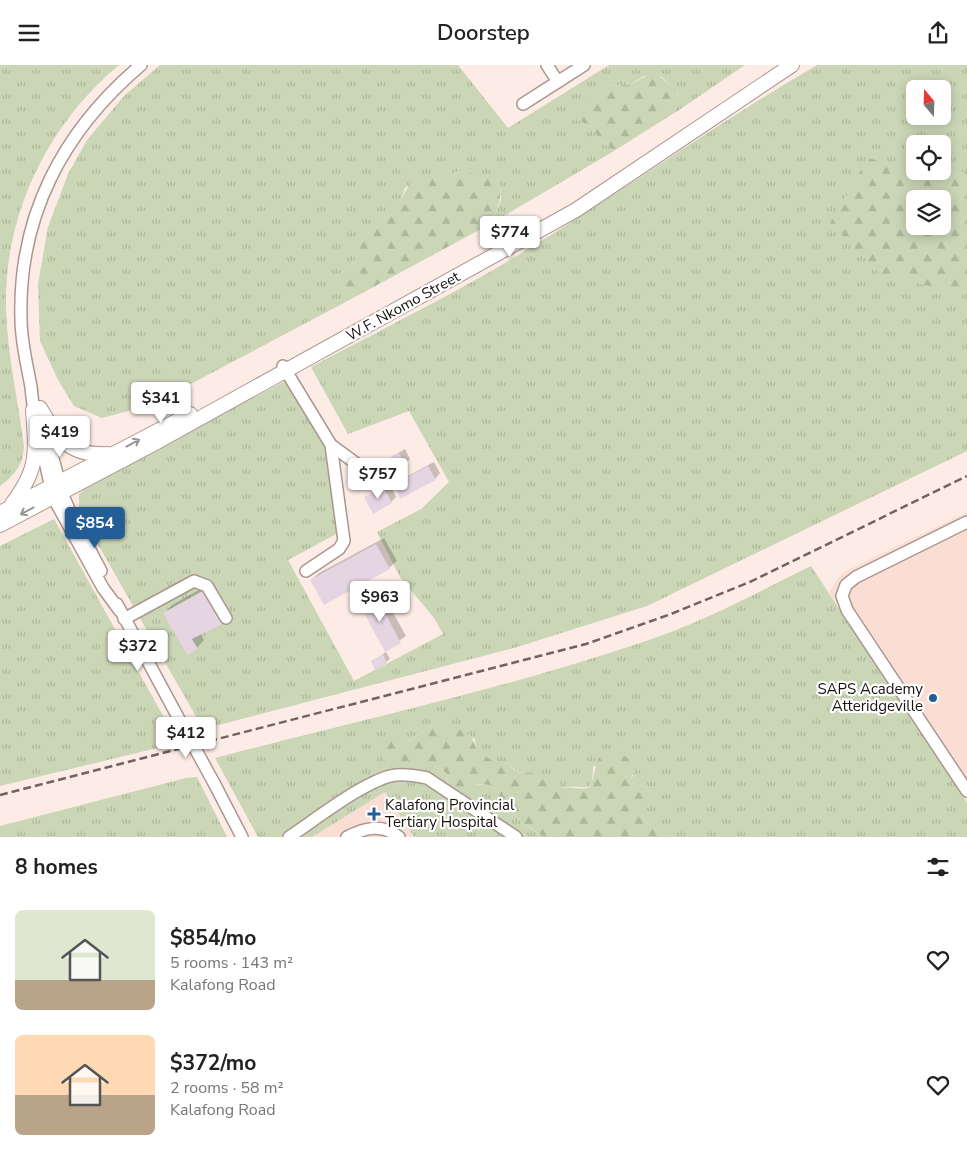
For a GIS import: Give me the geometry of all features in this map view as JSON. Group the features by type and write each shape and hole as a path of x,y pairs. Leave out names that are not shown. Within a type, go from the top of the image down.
{"main road":[{"name":"W.F. Nkomo Street","path":"0,525 112,453 285,368 568,208 713,111 777,65"},
{"name":"W.F. Nkomo Street","path":"4,511 56,489 285,368 576,210 792,65"},
{"path":"37,409 66,444 90,454 112,453"},
{"path":"4,511 24,487 35,463 37,409"}],"street":[{"path":"141,65 92,111 65,149 47,182 35,215 25,257 21,318 31,387 56,489 242,837"},
{"path":"547,65 558,82"},
{"path":"523,104 584,65"},
{"path":"285,368 331,445 365,470"},
{"path":"306,571 339,549 344,541 331,445"},
{"path":"967,522 856,577 846,585 842,596 847,610 967,791"},
{"path":"122,615 194,581 207,586 226,618"},
{"path":"289,837 371,784 384,778 404,775 427,778 516,837"},
{"path":"347,837 372,827 386,829 398,837"}],"shaded area":[{"name":"SAPS Academy Atteridgeville","path":"967,512 967,803 829,592 842,573"},
{"name":"Kalafong Provincial Tertiary Hospital","path":"385,792 414,837 312,837"}],"green space":[{"path":"0,65 119,65 71,115 35,173 22,205 13,238 7,272 6,307 11,359 24,446 22,459 17,469 0,486"},
{"path":"160,65 458,65 508,128 609,65 745,65 679,110 677,103 678,93 662,77 644,76 629,85 607,86 574,117 592,128 601,141 614,151 492,223 501,199 501,188 497,180 488,175 474,176 459,171 440,177 421,177 405,188 398,207 392,215 364,237 353,265 327,283 348,289 355,297 151,405 102,418 74,406 58,380 40,341 38,284 48,227 68,174 87,140 124,96"},
{"path":"817,65 967,65 967,451 647,606 514,648 203,729 79,511 79,494 89,485 289,379 329,448 340,532 288,560 354,681 443,634 434,618 400,577 377,532 421,509 449,482 409,411 348,434 311,367 430,305 517,256 714,128"},
{"path":"652,73 677,89 679,110 614,151 601,141 592,128 574,117 576,108 594,93 607,86 629,85"},
{"path":"868,158 906,169 906,180 951,180 951,174 967,171 967,291 961,293 881,275 830,223"},
{"path":"459,171 495,177 499,182 501,188 499,202 492,223 355,297 348,289 330,291 327,288 327,283 353,265 364,237 392,215 412,180 421,177 440,177"},
{"path":"54,519 178,743 0,786 0,546"},
{"path":"811,566 967,803 967,837 669,837 660,833 644,820 643,813 650,788 627,782 634,775 593,766 593,776 589,786 562,788 556,780 549,776 519,771 509,763 495,761 476,753 475,739 430,727 410,740 401,743 407,760 442,770 446,773 447,783 490,785 498,791 501,801 522,823 544,837 414,837 385,792 312,837 258,837 215,758 486,689 646,641 730,606"},
{"path":"430,727 461,730 471,737 477,753 495,761 509,763 513,769 519,771 548,775 562,788 587,788 593,780 599,758 616,755 627,757 634,764 636,770 628,782 650,788 655,792 643,813 644,820 660,833 669,837 544,837 522,823 501,801 498,791 490,785 478,784 460,794 449,786 446,773 442,770 407,761 400,763 384,760 378,747 385,736 394,735 401,743 410,740"},
{"path":"197,777 227,837 0,837 0,826 186,778"}],"building":[{"path":"399,453 406,466 383,478 377,465"},
{"path":"428,466 436,480 400,499 394,482 401,478 402,480"},
{"path":"383,487 392,503 373,514 364,497"},
{"path":"376,544 390,569 324,605 310,580"},
{"path":"206,589 224,623 192,639 198,649 187,655 163,613"},
{"path":"375,594 401,643 385,652 358,602"},
{"path":"383,654 387,663 375,670 371,661"}],"railway":[{"path":"0,795 586,644 671,614 752,581 967,476"}],"place":[{"name":"SAPS Academy Atteridgeville","path":"933,698"},
{"name":"Kalafong Provincial Tertiary Hospital","path":"374,814"}]}
